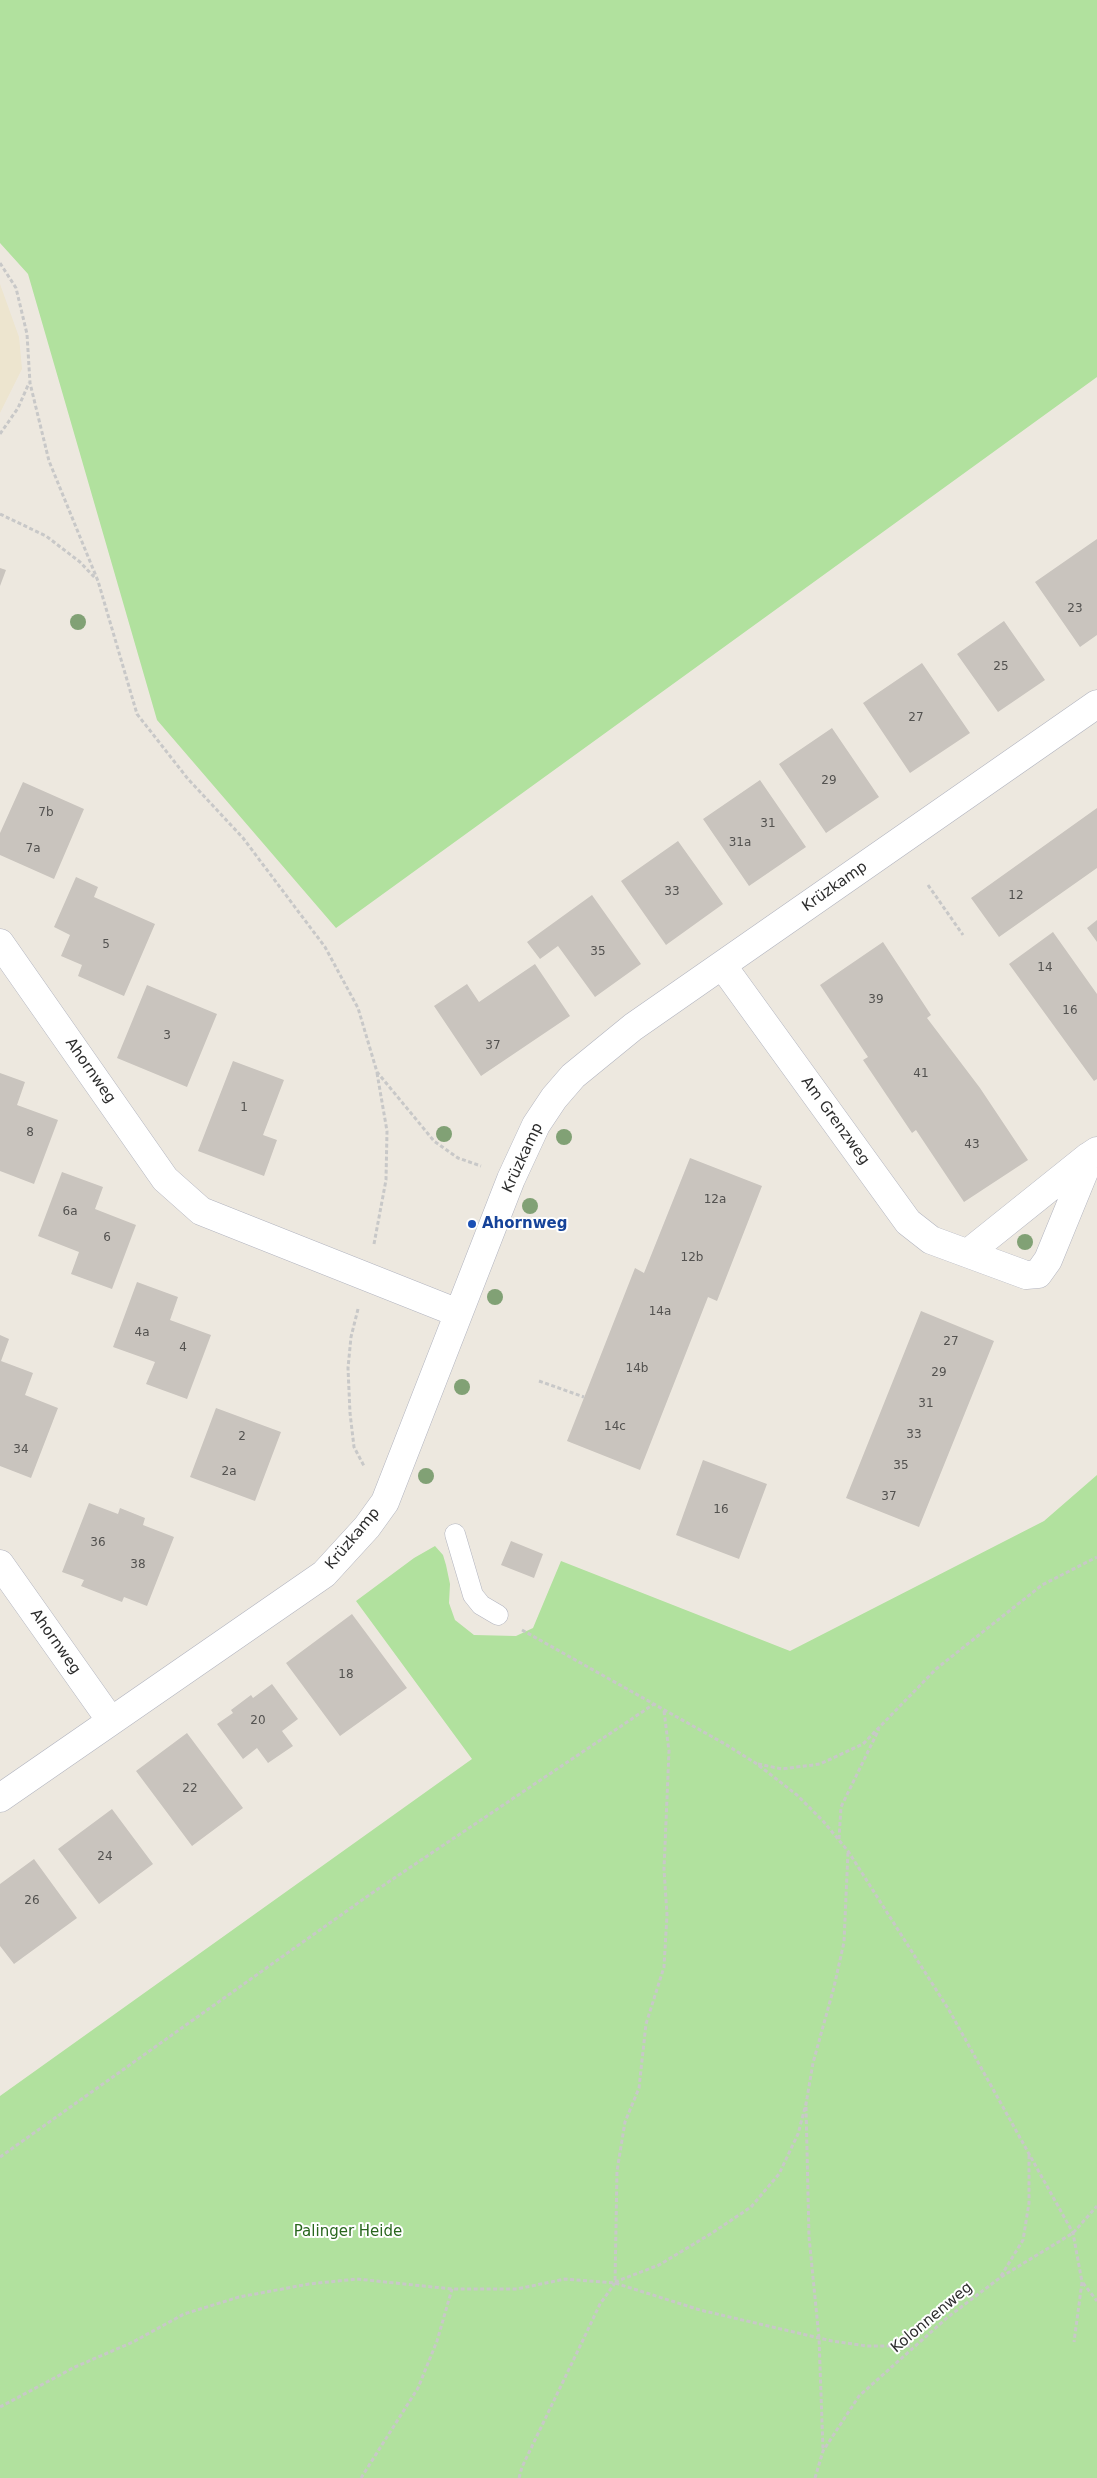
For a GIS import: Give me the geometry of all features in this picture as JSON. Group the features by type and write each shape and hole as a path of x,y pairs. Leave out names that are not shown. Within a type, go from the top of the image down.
{"street":[{"name":"Krüzkamp","path":"0,1798 324,1574 367,1527 385,1502 511,1179 536,1125 554,1098 573,1076 634,1027 1097,704"},
{"name":"Ahornweg","path":"0,943 165,1178 201,1210 458,1313"},
{"name":"Am Grenzweg","path":"722,966 908,1222 931,1240 1026,1275 1038,1274 1048,1260 1094,1153"},
{"name":"Am Grenzweg","path":"968,1253 1094,1153"},
{"name":"Ahornweg","path":"0,1564 111,1721"}],"lane":[{"path":"455,1534 473,1595 481,1604 498,1615"}],"path":[{"path":"0,263 16,288 27,334 30,383 49,461 98,581 137,714 188,778 242,838 326,947 358,1008 377,1072 387,1131 386,1180 372,1248"},
{"path":"0,434 18,408 30,383"},
{"path":"0,514 46,536 80,562 98,581"},
{"path":"928,885 963,935"},
{"path":"377,1072 434,1141 458,1158 511,1179"},
{"path":"359,1303 351,1337 348,1368 350,1413 354,1447 367,1473"},
{"path":"539,1381 584,1397"},
{"path":"757,1764 782,1769 820,1764 863,1744 936,1669 1042,1585 1097,1557"},
{"path":"498,1615 556,1651 654,1704 757,1764 797,1795 848,1851 949,2010 1073,2233 1082,2282 1074,2342"},
{"path":"0,2157 372,1893 654,1704"},
{"path":"519,2478 522,2467 582,2340 600,2304 614,2283 617,2171 626,2122 639,2088 646,2024 664,1967 667,1914 664,1869 669,1751 664,1710"},
{"path":"839,1840 838,1823 841,1807 882,1724"},
{"path":"614,2283 659,2265 751,2207 779,2174 798,2134 806,2104 813,2063 844,1942 848,1851"},
{"path":"806,2104 810,2237 819,2338 823,2450"},
{"path":"1001,2277 1023,2240 1029,2203 1029,2153"},
{"name":"Kolonnenweg","path":"815,2478 823,2450 859,2396 913,2346 1001,2277 1073,2233 1097,2206"},
{"path":"0,2407 75,2367 133,2342 184,2314 239,2297 309,2284 357,2279 452,2289 517,2289 565,2279 614,2283 700,2310 819,2338 867,2346 913,2346"},
{"path":"1082,2282 1097,2301"},
{"path":"361,2478 418,2388 437,2341 452,2289"}],"shaded area":[{"path":"0,284 19,337 22,369 0,413"}],"green space":[{"path":"0,0 1097,0 1097,377 336,928 157,720 28,274 0,243"},
{"name":"Palinger Heide","path":"1097,1475 1097,2478 0,2478 0,2096 472,1759 356,1601 414,1558 435,1546 443,1555 446,1565 450,1584 449,1603 455,1620 474,1635 516,1636 533,1628 561,1561 790,1651 1044,1521"}],"building":[{"path":"1097,539 1097,635 1080,647 1035,582"},
{"path":"0,568 6,570 0,586"},
{"path":"1004,621 1045,680 998,712 957,654"},
{"path":"922,663 970,733 910,773 863,703"},
{"path":"832,728 879,797 826,833 779,764"},
{"path":"760,780 806,847 749,886 703,819"},
{"path":"23,782 84,809 54,879 0,855 0,833"},
{"path":"1097,808 1097,868 999,937 971,898"},
{"path":"678,841 723,904 666,945 621,881"},
{"path":"76,877 98,887 94,897 155,924 124,996 78,976 82,965 61,956 70,935 54,927"},
{"path":"592,895 641,964 595,997 558,946 540,959 527,942"},
{"path":"1097,920 1097,942 1087,928"},
{"path":"1053,932 1097,994 1097,1079 1094,1081 1009,964"},
{"path":"883,942 931,1015 927,1018 980,1088 1028,1160 964,1202 916,1130 912,1133 863,1060 868,1057 820,985"},
{"path":"535,964 570,1016 481,1076 434,1006 467,984 479,1002"},
{"path":"147,985 217,1014 187,1087 117,1058"},
{"path":"233,1061 284,1080 263,1135 277,1140 264,1176 198,1151"},
{"path":"0,1073 25,1082 17,1105 58,1120 34,1184 0,1171"},
{"path":"690,1158 762,1186 717,1301 708,1297 640,1470 567,1441 635,1268 644,1273"},
{"path":"62,1172 103,1187 95,1209 136,1225 112,1289 71,1274 79,1252 38,1236"},
{"path":"137,1282 178,1297 170,1320 211,1335 187,1399 146,1384 155,1362 113,1347"},
{"path":"921,1311 994,1341 919,1527 846,1498"},
{"path":"0,1335 9,1339 1,1361 33,1373 25,1395 58,1408 31,1478 0,1466"},
{"path":"216,1408 281,1432 255,1501 190,1477"},
{"path":"703,1460 767,1484 739,1559 676,1535"},
{"path":"89,1503 118,1514 120,1508 145,1518 143,1525 174,1537 147,1606 124,1597 122,1602 81,1586 84,1580 62,1572"},
{"path":"511,1541 543,1554 534,1578 501,1565"},
{"path":"352,1614 407,1688 340,1736 286,1663"},
{"path":"272,1684 298,1719 282,1731 293,1746 268,1763 257,1748 243,1759 217,1724 233,1713 231,1710 251,1695 253,1698"},
{"path":"187,1733 243,1808 192,1846 136,1771"},
{"path":"112,1809 153,1864 99,1904 58,1849"},
{"path":"34,1859 77,1918 14,1964 0,1946 0,1884"}],"place":[{"name":"Ahornweg","path":"472,1224"}]}
